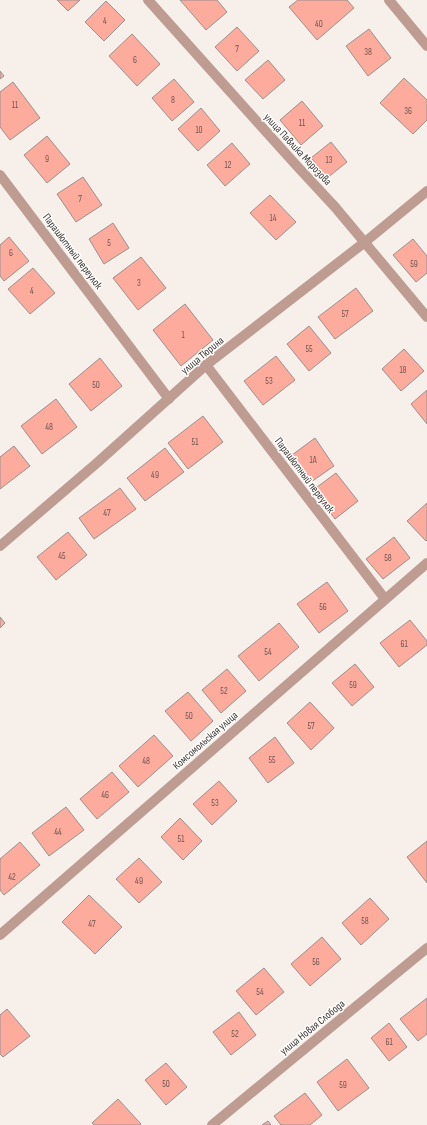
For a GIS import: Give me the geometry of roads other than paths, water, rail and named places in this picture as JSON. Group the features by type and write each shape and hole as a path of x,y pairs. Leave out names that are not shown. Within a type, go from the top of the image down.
{"street":[{"name":"улица Павлика Морозова","path":"148,0 335,207 427,318"},
{"path":"389,0 427,46"},
{"name":"Парашютный переулок","path":"0,175 169,399"},
{"name":"улица Тюрина","path":"0,546 206,365 365,242 427,191"},
{"name":"Парашютный переулок","path":"206,365 384,599"},
{"name":"Комсомольская улица","path":"0,935 427,563"},
{"name":"улица Новая Слобода","path":"212,1125 427,948"}]}
